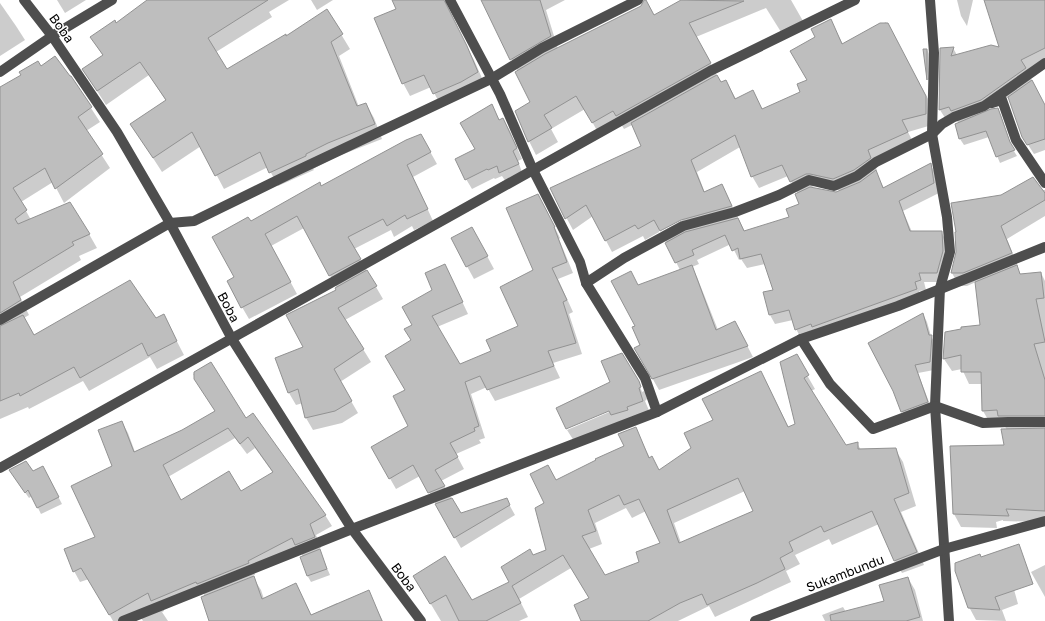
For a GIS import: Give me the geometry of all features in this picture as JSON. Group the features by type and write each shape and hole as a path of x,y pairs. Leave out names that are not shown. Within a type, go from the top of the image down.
{"street":[{"name":"Boba","path":"24,0 52,36 117,132 170,223 232,339 352,529 421,621"},
{"path":"0,72 52,36 112,0"},
{"path":"450,0 500,94 532,170 580,262 586,283 645,378 657,412"},
{"path":"0,320 170,223 194,221 491,79 542,48 638,0"},
{"path":"0,468 710,71 855,0"},
{"path":"930,0 934,53 932,134 947,217 950,252 940,288 935,406 949,621"},
{"path":"984,106 1045,63"},
{"path":"586,283 624,258 682,226 735,212 778,196 809,180 834,186 857,176 876,162 932,134 942,124 954,117 1002,100 1016,140 1045,183"},
{"path":"123,621 352,529 657,412 801,338 898,306 1045,247"},
{"path":"801,338 830,384 873,429 935,406 983,423 1045,422"},
{"name":"Sukambundu","path":"755,621 944,549 1045,521"}],"building":[{"path":"147,0 268,0 208,38 227,69 286,34 286,36 327,9 343,34 331,42 357,106 366,103 375,124 328,143 306,154 306,156 269,173 260,152 215,176 192,132 153,158 130,124 166,100 140,62 97,91 82,69 103,55 90,37 115,20 116,23"},
{"path":"392,0 444,0 478,72 461,82 433,94 424,75 402,84 374,18 396,9"},
{"path":"481,0 540,0 551,36 510,60"},
{"path":"644,0 646,0 654,15 681,0 744,1 689,23 711,63 616,116 613,111 592,123 576,96 544,115 552,128 528,142 515,111 530,102 515,72 545,54 641,6"},
{"path":"984,0 1045,0 1045,48 1021,60 1026,68 981,100 951,111 949,107 939,110 940,48 954,47 951,56 991,45 999,47"},
{"path":"831,19 842,44 880,23 888,23 926,96 926,114 902,120 908,132 868,150 871,158 854,170 833,179 806,174 790,182 782,165 751,177 735,135 691,160 704,192 722,184 732,206 681,220 660,231 654,220 638,229 635,225 605,241 586,205 565,219 550,188 641,146 631,123 713,77 717,75 721,82 726,80 735,99 753,90 762,109 800,92 797,84 807,80 790,51 815,37 811,29"},
{"path":"923,49 927,49 927,80"},
{"path":"55,56 71,76 92,107 78,117 103,154 55,189 45,168 13,188 27,210 15,219 18,224 70,202 90,234 72,242 74,245 13,282 21,300 0,313 0,87 21,75 19,72 38,61 41,66"},
{"path":"1032,80 1045,105 1045,139 1027,145 1022,137 1008,97"},
{"path":"492,104 499,120 503,118 517,148 513,151 519,164 499,173 497,166 488,170 487,169 465,180 455,159 475,149 460,123"},
{"path":"998,108 1010,142 1015,150 996,157 986,131 959,139 955,124 991,109"},
{"path":"421,134 431,152 407,165 428,209 407,219 405,215 387,226 383,219 348,237 361,259 329,276 297,216 265,234 291,282 241,308 227,281 234,277 212,237 248,217 251,221 320,182 321,186 406,140"},
{"path":"931,163 934,183 899,201 910,231 942,231 943,251 937,273 919,273 921,280 915,282 917,289 812,327 811,324 795,330 789,310 769,315 763,292 773,290 761,254 740,259 738,248 732,251 725,235 692,250 694,255 675,263 665,243 685,232 738,218 744,231 789,217 786,209 799,204 795,194 810,187 836,192 860,182 876,170 883,188"},
{"path":"1033,177 1045,193 1045,200 1001,226 1012,253 963,273 951,273 956,252 956,232 951,203 1001,195"},
{"path":"538,194 555,227 567,262 552,268 567,300 563,302 576,343 548,351 554,366 487,390 480,376 465,382 479,426 474,428 475,431 450,443 458,457 435,470 445,486 428,493 413,465 389,479 371,447 408,426 393,396 405,390 385,356 411,340 404,329 412,325 402,307 432,290 425,273 445,264 463,302 432,316 460,364 491,351 486,340 518,326 500,287 533,270 506,208"},
{"path":"472,227 488,256 466,267 451,238"},
{"path":"692,265 716,330 735,321 748,346 652,379 634,348 640,345 632,327 635,326 611,281 631,271 638,285"},
{"path":"1017,265 1020,274 1041,272 1044,298 1036,299 1045,342 1034,344 1045,380 1045,416 998,416 997,410 982,411 981,372 961,372 961,355 943,359 945,332 961,329 961,327 980,325 975,282"},
{"path":"367,270 377,286 338,308 364,349 334,369 352,401 335,411 305,418 298,389 288,393 275,358 303,347 286,315 336,290 335,288"},
{"path":"130,280 156,318 164,314 177,341 148,356 142,343 80,378 74,367 20,396 19,393 0,401 0,326 23,315 34,335"},
{"path":"923,313 929,335 932,335 930,362 915,365 928,402 901,412 893,391 868,343"},
{"path":"622,353 639,381 641,387 639,388 643,401 627,407 628,410 611,415 609,411 566,429 556,408 610,382 601,361"},
{"path":"797,354 809,375 804,378 846,445 858,442 858,449 896,448 909,493 894,499 917,552 894,561 872,511 824,532 821,526 789,542 793,551 780,558 785,569 757,583 707,605 702,594 680,603 648,621 581,621 574,605 589,598 563,555 512,586 521,603 486,621 459,621 446,595 430,604 413,576 445,556 472,600 509,582 501,567 530,549 533,555 546,550 535,508 544,503 530,474 548,465 556,480 596,460 595,459 624,446 618,434 636,427 649,458 652,456 659,470 691,448 684,433 713,420 702,399 761,371 788,427 795,424 780,362","holes":["738,478 753,511 679,543 667,510","619,495 624,505 639,499 660,543 636,552 639,562 605,575 582,536 596,531 588,510"]},
{"path":"211,362 246,418 253,413 326,515 310,524 315,537 295,545 292,538 248,561 249,563 197,584 196,582 151,601 148,593 109,615 81,568 73,572 64,549 95,537 71,486 112,466 98,430 122,421 134,452 182,430 215,411 194,379 194,372","holes":["228,428 240,444 248,437 273,472 241,491 229,471 181,500 163,465"]},
{"path":"1045,428 1045,511 1006,509 1009,516 953,514 950,446 1004,445 1001,429"},
{"path":"26,461 33,471 43,466 59,497 37,508 28,490 25,493 9,470"},
{"path":"452,498 461,513 507,498 510,505 454,538 435,504"},
{"path":"1019,544 1033,584 995,597 1000,610 968,608 955,571 955,563 980,554 981,557"},
{"path":"320,549 327,569 307,576 300,557"},
{"path":"254,576 262,599 296,583 311,615 369,590 382,621 209,621 201,597"},
{"path":"908,577 920,617 906,621 831,621 830,615 884,601 879,585"}]}
